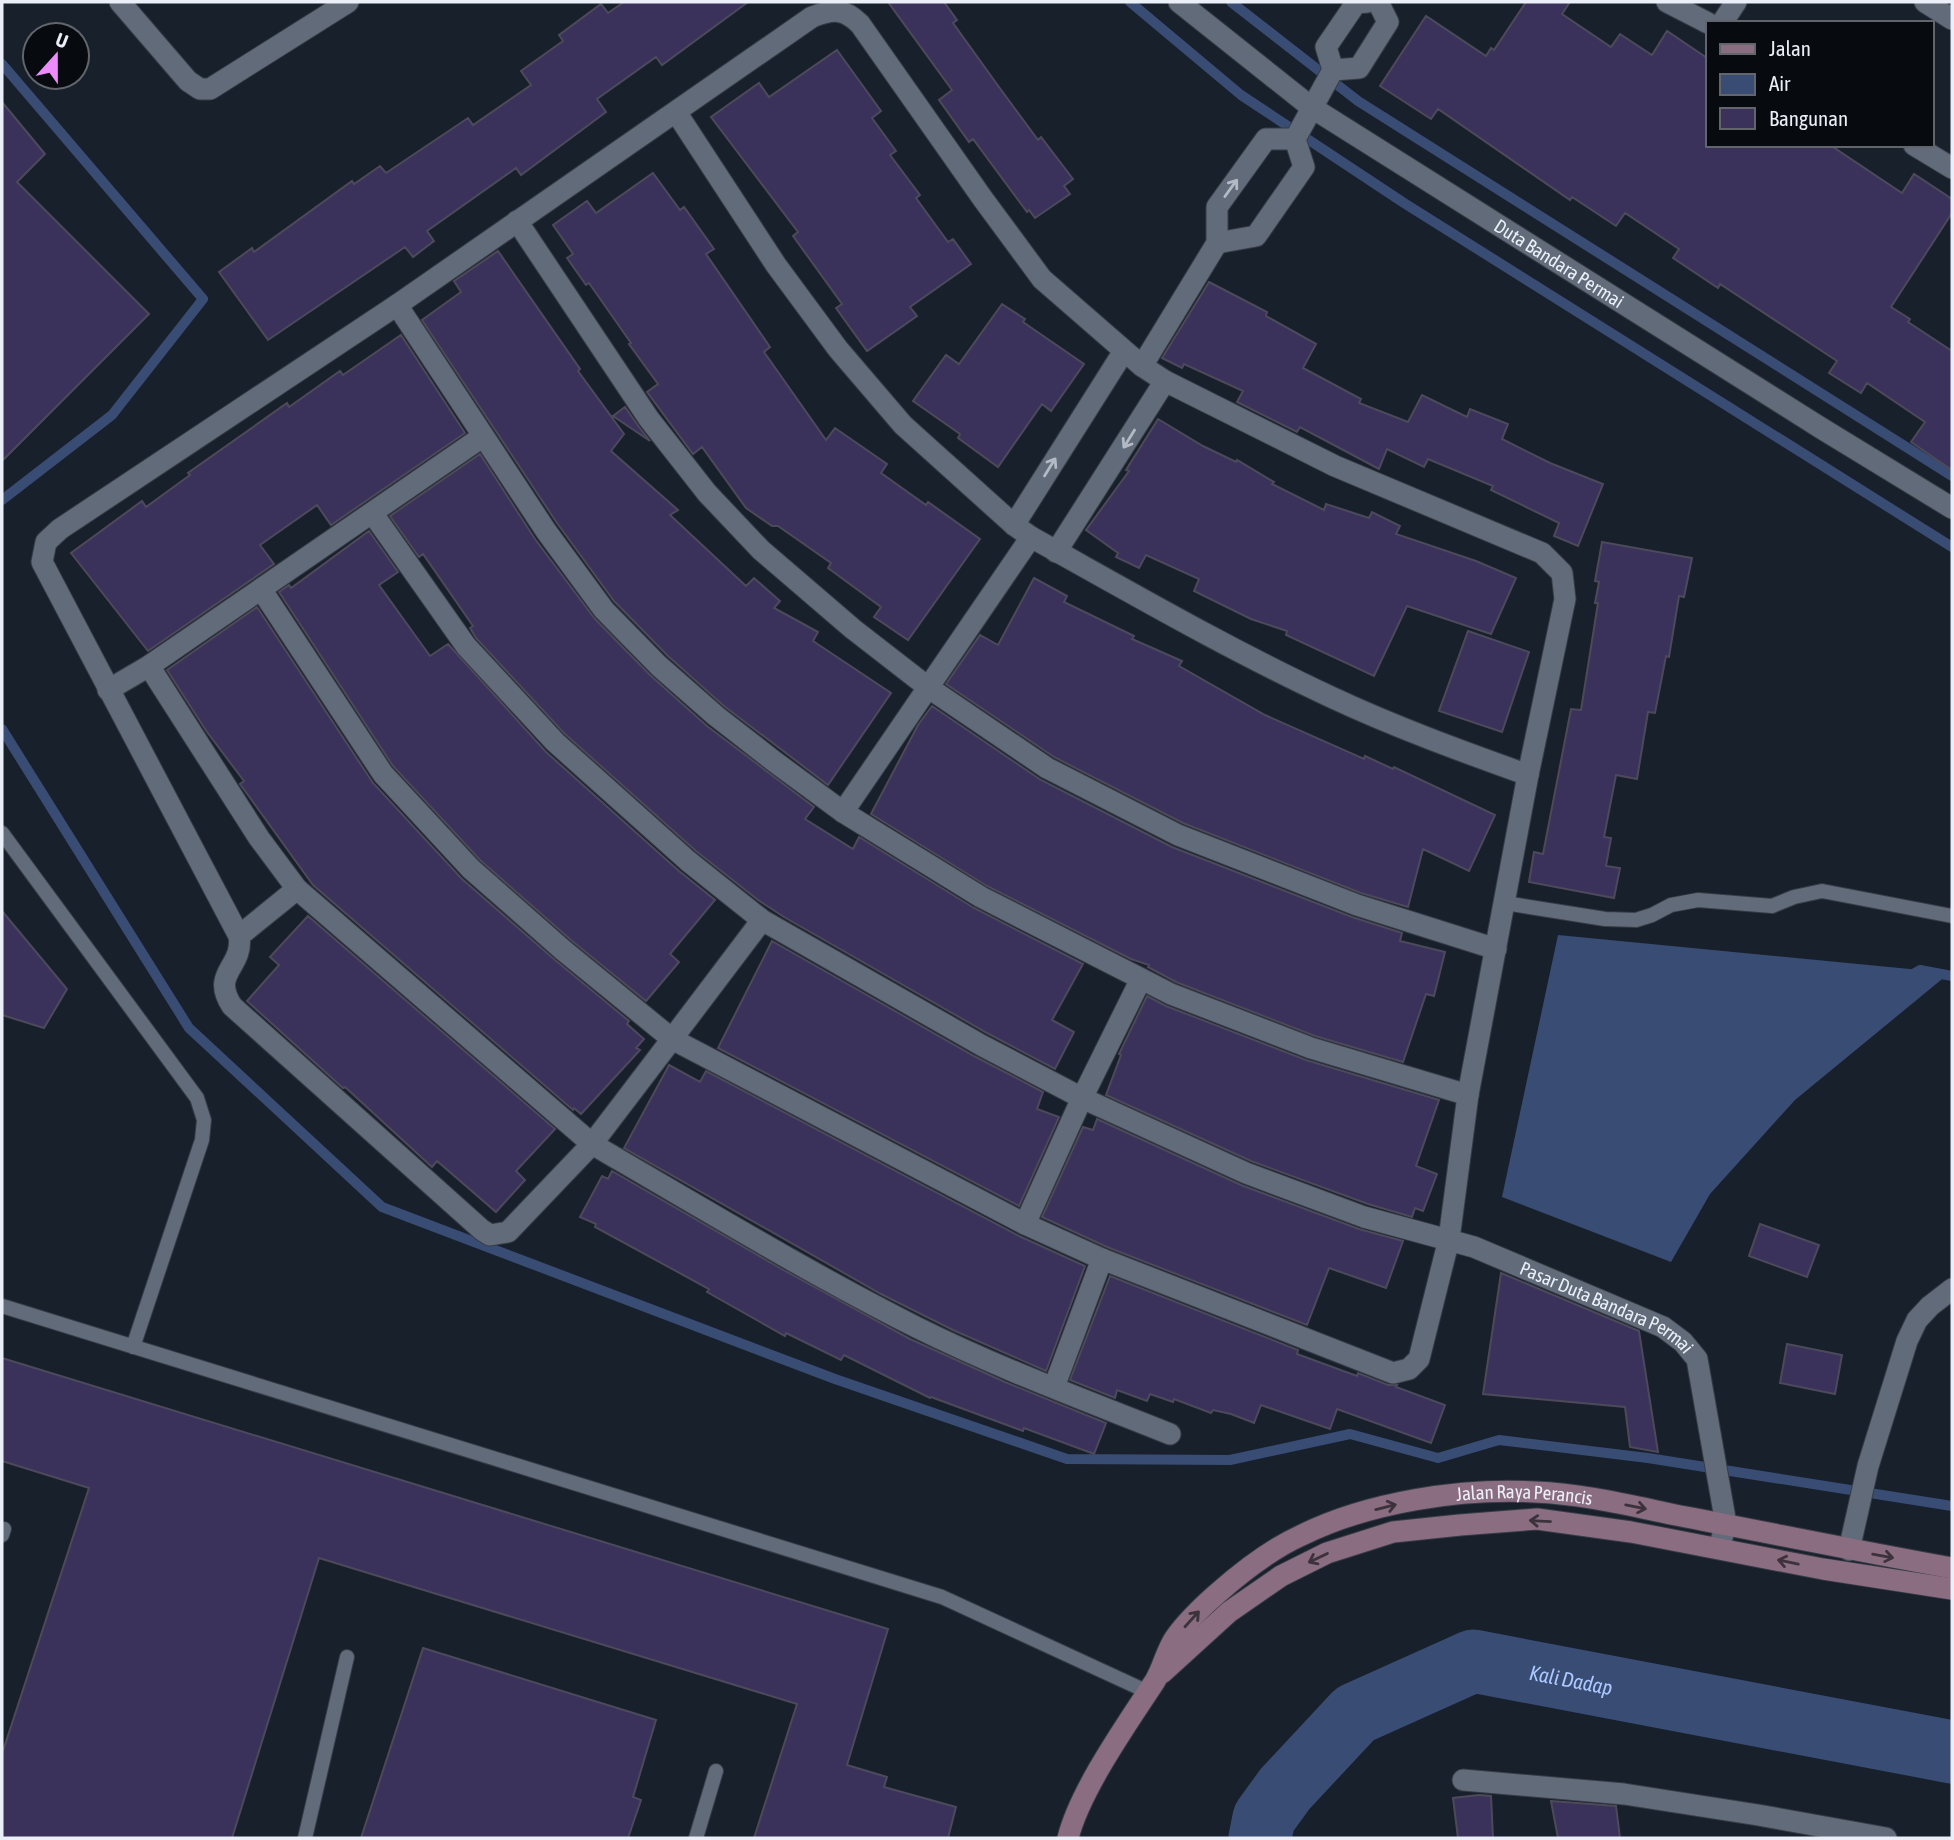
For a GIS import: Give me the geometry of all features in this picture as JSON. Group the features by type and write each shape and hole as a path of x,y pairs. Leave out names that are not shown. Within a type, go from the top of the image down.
{"street":[{"path":"120,2 188,81 200,89 210,89 348,2"},
{"name":"Duta Bandara Permai","path":"1178,2 1323,87 1821,428 1952,508"},
{"path":"1217,243 1256,236 1304,167 1298,135 1323,87 1326,47 1356,3 1368,2"},
{"path":"1323,87 1359,68 1388,22 1378,2"},
{"path":"1667,2 1706,22"},
{"path":"1722,21 1736,2"},
{"path":"1925,2 1952,19"},
{"path":"261,589 383,774 471,869 563,950 672,1039 1025,1224 1102,1259 1393,1373 1409,1369 1419,1359 1449,1239 1468,1095 1528,775 1565,599 1562,573 1542,553 1335,466 1165,382 1142,366 1042,279 860,24 850,14 832,9 812,17 397,305 60,529 46,542 42,562 239,936 241,947 225,978 224,994 232,1006 490,1235 508,1232 592,1144 672,1039 762,920"},
{"path":"676,112 776,265 838,349 903,425 1023,531 1160,610 1331,697 1429,740 1528,775"},
{"path":"1142,366 1217,243 1217,207 1266,139 1298,135"},
{"path":"1917,147 1952,168"},
{"path":"517,221 649,419 707,493 761,550 853,629 929,688 1047,768 1178,835 1357,905 1496,949"},
{"path":"397,305 482,437 604,610 659,666 716,716 844,812 981,897 1171,994 1311,1048 1468,1095"},
{"path":"844,812 929,688 1023,531 1124,351"},
{"path":"1056,551 1165,382"},
{"path":"108,690 149,666 482,437"},
{"name":"Pasar Duta Bandara Permai","path":"373,514 466,646 555,741 688,862 762,920 981,1045 1082,1098 1246,1173 1364,1217 1475,1247 1663,1327 1684,1342 1697,1359 1715,1456 1726,1524 1719,1548"},
{"path":"149,666 259,838 297,889 592,1144 804,1266 915,1326 981,1357 1170,1434"},
{"path":"239,936 297,889"},
{"path":"1025,1224 1082,1098 1141,979"},
{"path":"1054,1387 1102,1259"},
{"path":"1849,1550 1868,1466 1907,1341 1917,1320 1952,1289"},
{"name":"Jalan Raya Perancis","path":"1068,1838 1072,1822 1101,1768 1153,1684 1174,1639 1206,1603 1250,1566 1302,1535 1356,1515 1411,1501 1457,1494 1535,1492 1585,1497 1952,1568"},
{"name":"Jalan Raya Perancis","path":"1153,1684 1229,1612 1281,1576 1326,1553 1393,1532 1537,1519 1631,1532 1823,1569 1952,1589"},
{"path":"1463,1780 1625,1794 1886,1838"}],"lane":[{"path":"2,833 197,1098 204,1120 202,1140 133,1347"},
{"path":"1506,902 1605,919 1636,920 1671,905 1698,900 1772,906 1794,897 1822,891 1952,916"},
{"path":"2,1306 942,1597 1153,1684"},
{"path":"305,1838 347,1657"},
{"path":"696,1838 716,1772"}],"water":[{"path":"1558,935 1920,970 1947,975 1795,1100 1710,1194 1671,1262 1502,1197"}],"building":[{"path":"624,2 748,2 662,65 656,57 597,99 606,112 521,175 516,168 427,231 434,241 413,257 405,247 268,340 219,272 252,248 254,252 352,181 354,184 380,166 386,173 468,118 473,125 531,85 521,71 563,41 559,35 601,4 608,13"},
{"path":"888,2 944,2 957,20 953,23 999,87 1038,140 1041,137 1073,179 1064,186 1070,194 1035,218 1029,210 1027,212 973,139 969,142 939,100 952,90"},
{"path":"1526,2 1570,2 1562,14 1611,47 1620,34 1652,55 1667,31 1706,57 1706,147 1833,147 1902,193 1914,174 1952,199 1952,213 1891,307 1910,319 1908,322 1952,351 1952,470 1911,442 1925,422 1867,383 1861,393 1829,373 1837,361 1720,284 1718,288 1673,258 1679,249 1625,213 1616,226 1572,197 1570,200 1438,109 1431,119 1380,86 1426,16 1486,56 1491,48 1494,50"},
{"path":"837,50 881,111 872,118 896,151 890,155 920,195 916,198 948,242 953,239 971,264 910,307 917,316 867,351 836,308 842,304 793,236 798,232 711,117 759,83 769,97"},
{"path":"2,102 45,154 17,182 149,314 2,461"},
{"path":"653,173 680,210 684,207 714,249 706,254 770,347 764,352 826,440 835,428 887,464 881,473 980,539 908,640 874,617 881,607 828,568 831,563 778,526 772,526 746,508 702,447 693,454 647,392 658,384 589,283 586,285 567,258 573,254 553,225 587,201 596,213"},
{"path":"498,251 580,369 578,371 624,434 611,451 678,510 670,515 746,586 754,578 780,601 774,608 818,632 813,641 891,693 828,785 724,706 668,656 614,601 557,523 422,320 461,292 454,281"},
{"path":"1209,282 1267,312 1266,316 1316,344 1303,368 1361,399 1359,403 1408,422 1422,395 1467,417 1470,409 1508,424 1502,439 1550,463 1603,484 1578,546 1554,536 1559,523 1491,490 1493,486 1428,459 1424,467 1387,449 1379,469 1300,427 1297,432 1237,402 1243,391 1184,364 1182,368 1162,358"},
{"path":"1002,304 1025,319 1023,322 1084,364 1051,411 1042,404 998,467 958,438 960,434 913,401 946,355 959,364"},
{"path":"401,335 465,433 331,525 317,505 260,545 274,564 148,651 71,553 142,501 146,507 190,475 188,473 287,403 289,407 340,371 343,375"},
{"path":"625,407 639,427 650,441 613,416"},
{"path":"1158,419 1203,446 1236,462 1237,460 1274,482 1272,484 1324,510 1326,504 1369,518 1372,512 1400,526 1396,534 1476,561 1516,578 1491,634 1407,606 1374,676 1286,635 1287,631 1251,619 1194,591 1199,579 1146,555 1139,568 1116,557 1118,553 1086,530 1129,471 1126,470"},
{"path":"480,454 535,539 595,619 650,675 707,726 814,807 805,819 853,849 859,837 974,908 1083,964 1052,1020 1074,1032 1055,1069 987,1033 758,900 696,851 564,733 476,638 470,628 473,626 423,554 419,557 390,516"},
{"path":"369,531 398,572 379,585 430,656 448,644 546,752 715,900 670,954 679,962 646,1001 480,860 393,766 279,592 289,585 291,588"},
{"path":"1602,542 1692,558 1684,597 1679,596 1669,657 1666,656 1655,713 1648,712 1637,779 1616,775 1604,837 1611,838 1606,866 1620,868 1614,898 1529,882 1534,852 1543,854 1571,709 1581,710 1598,603 1595,603 1599,582 1595,581"},
{"path":"1034,578 1067,596 1064,602 1134,636 1132,639 1182,661 1179,666 1265,715 1364,759 1365,756 1393,769 1394,767 1495,815 1469,871 1423,849 1408,907 1361,893 1183,823 1054,757 946,684 980,635 998,645"},
{"path":"257,607 373,783 462,879 629,1021 627,1024 644,1039 636,1048 640,1050 581,1114 574,1108 573,1110 313,885 240,784 244,781 207,732 167,670"},
{"path":"1468,631 1529,652 1502,732 1439,711"},
{"path":"932,706 1041,780 1172,847 1352,917 1402,933 1400,941 1445,952 1434,996 1426,994 1403,1062 1315,1036 1176,982 1148,967 1149,965 1131,959 987,886 871,814 918,725"},
{"path":"2,911 67,989 44,1028 2,1015"},
{"path":"308,916 555,1129 516,1171 525,1180 496,1212 437,1161 432,1167 247,1001 279,965 270,957"},
{"path":"772,941 974,1056 1043,1092 1037,1109 1059,1117 1019,1206 718,1048"},
{"path":"1147,996 1166,1006 1306,1060 1439,1100 1416,1166 1437,1174 1423,1211 1415,1208 1412,1217 1368,1204 1251,1161 1106,1095 1121,1055 1119,1054"},
{"path":"669,1065 700,1082 706,1071 1019,1236 1085,1266 1046,1371 953,1330 881,1294 624,1148"},
{"path":"1097,1119 1241,1185 1359,1229 1403,1241 1386,1288 1329,1268 1307,1325 1107,1247 1042,1217 1083,1127 1093,1130"},
{"path":"612,1171 910,1339 1005,1382 1106,1423 1094,1454 930,1398 844,1355 841,1360 786,1333 785,1336 707,1292 709,1289 595,1227 596,1224 580,1217 602,1176 608,1179"},
{"path":"1760,1224 1819,1245 1807,1277 1749,1256"},
{"path":"1501,1273 1639,1331 1658,1452 1630,1447 1625,1407 1483,1394"},
{"path":"1110,1276 1298,1350 1297,1354 1357,1376 1358,1373 1388,1385 1397,1385 1396,1387 1445,1405 1431,1443 1337,1409 1330,1429 1261,1405 1254,1423 1231,1414 1213,1410 1211,1413 1174,1399 1173,1402 1150,1394 1147,1401 1117,1390 1115,1398 1070,1380"},
{"path":"1787,1344 1842,1355 1835,1394 1780,1383"},
{"path":"2,1358 888,1629 847,1765 887,1777 884,1787 956,1807 948,1838 754,1838 797,1704 319,1558 232,1838 2,1838 2,1754 89,1488 2,1461"},
{"path":"423,1648 656,1720 633,1797 641,1800 628,1838 361,1838"},
{"path":"1491,1796 1493,1838 1458,1838 1453,1798"},
{"path":"1551,1801 1616,1806 1620,1838 1558,1838"}],"waterway":[{"path":"1130,2 1241,95 1404,203 1952,547"},
{"path":"1231,2 1358,101 1952,476"},
{"path":"2,64 203,299 112,415 2,500"},
{"path":"2,729 189,1028 382,1207 835,1379 1067,1459 1230,1460 1350,1434 1438,1458 1499,1440 1648,1458 1952,1506"},
{"path":"1908,977 1920,970 1952,976"},
{"name":"Kali Dadap","path":"1260,1838 1264,1818 1285,1789 1355,1714 1473,1661 1952,1752"}]}
